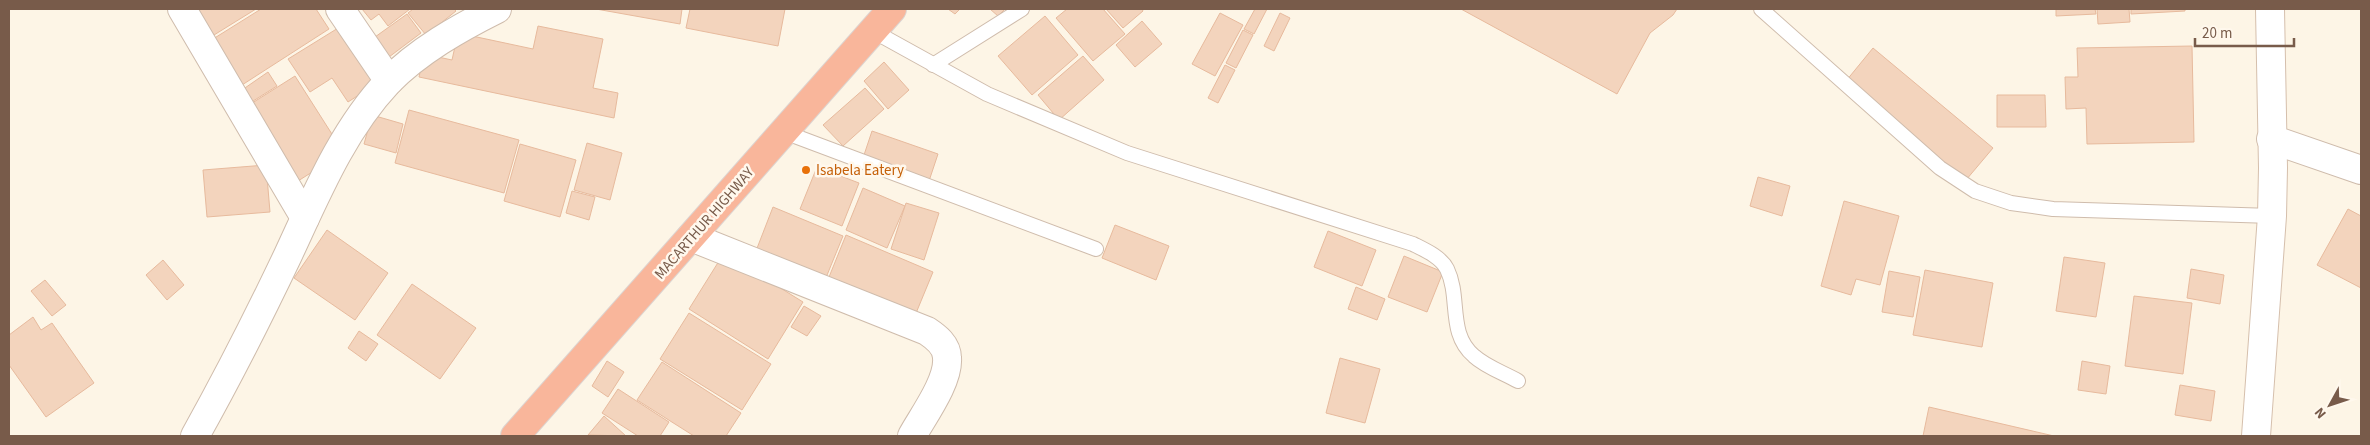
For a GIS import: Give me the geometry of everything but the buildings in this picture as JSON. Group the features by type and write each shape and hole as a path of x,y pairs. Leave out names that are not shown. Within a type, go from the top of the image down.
{"highway":[{"name":"MACARTHUR HIGHWAY","path":"515,436 892,9"}],"street":[{"path":"182,9 305,218"},
{"path":"340,9 389,81"},
{"path":"195,436 257,320 336,155 360,115 389,81 419,56 470,23 497,9"},
{"path":"2256,436 2272,216 2270,9"},
{"path":"2271,139 2361,170"},
{"path":"691,237 927,330 938,338 947,357 946,368 942,382 912,436"}],"lane":[{"path":"933,65 1022,9"},
{"path":"1761,9 1940,168 1975,191 2011,203 2053,209 2272,216"},
{"path":"873,31 988,94 1127,153 1413,244 1432,254 1446,268 1453,290 1456,326 1466,346 1474,356 1487,365 1518,381"},
{"path":"784,132 1096,249"}],"place":[{"name":"Isabela Eatery","path":"806,170"}]}
